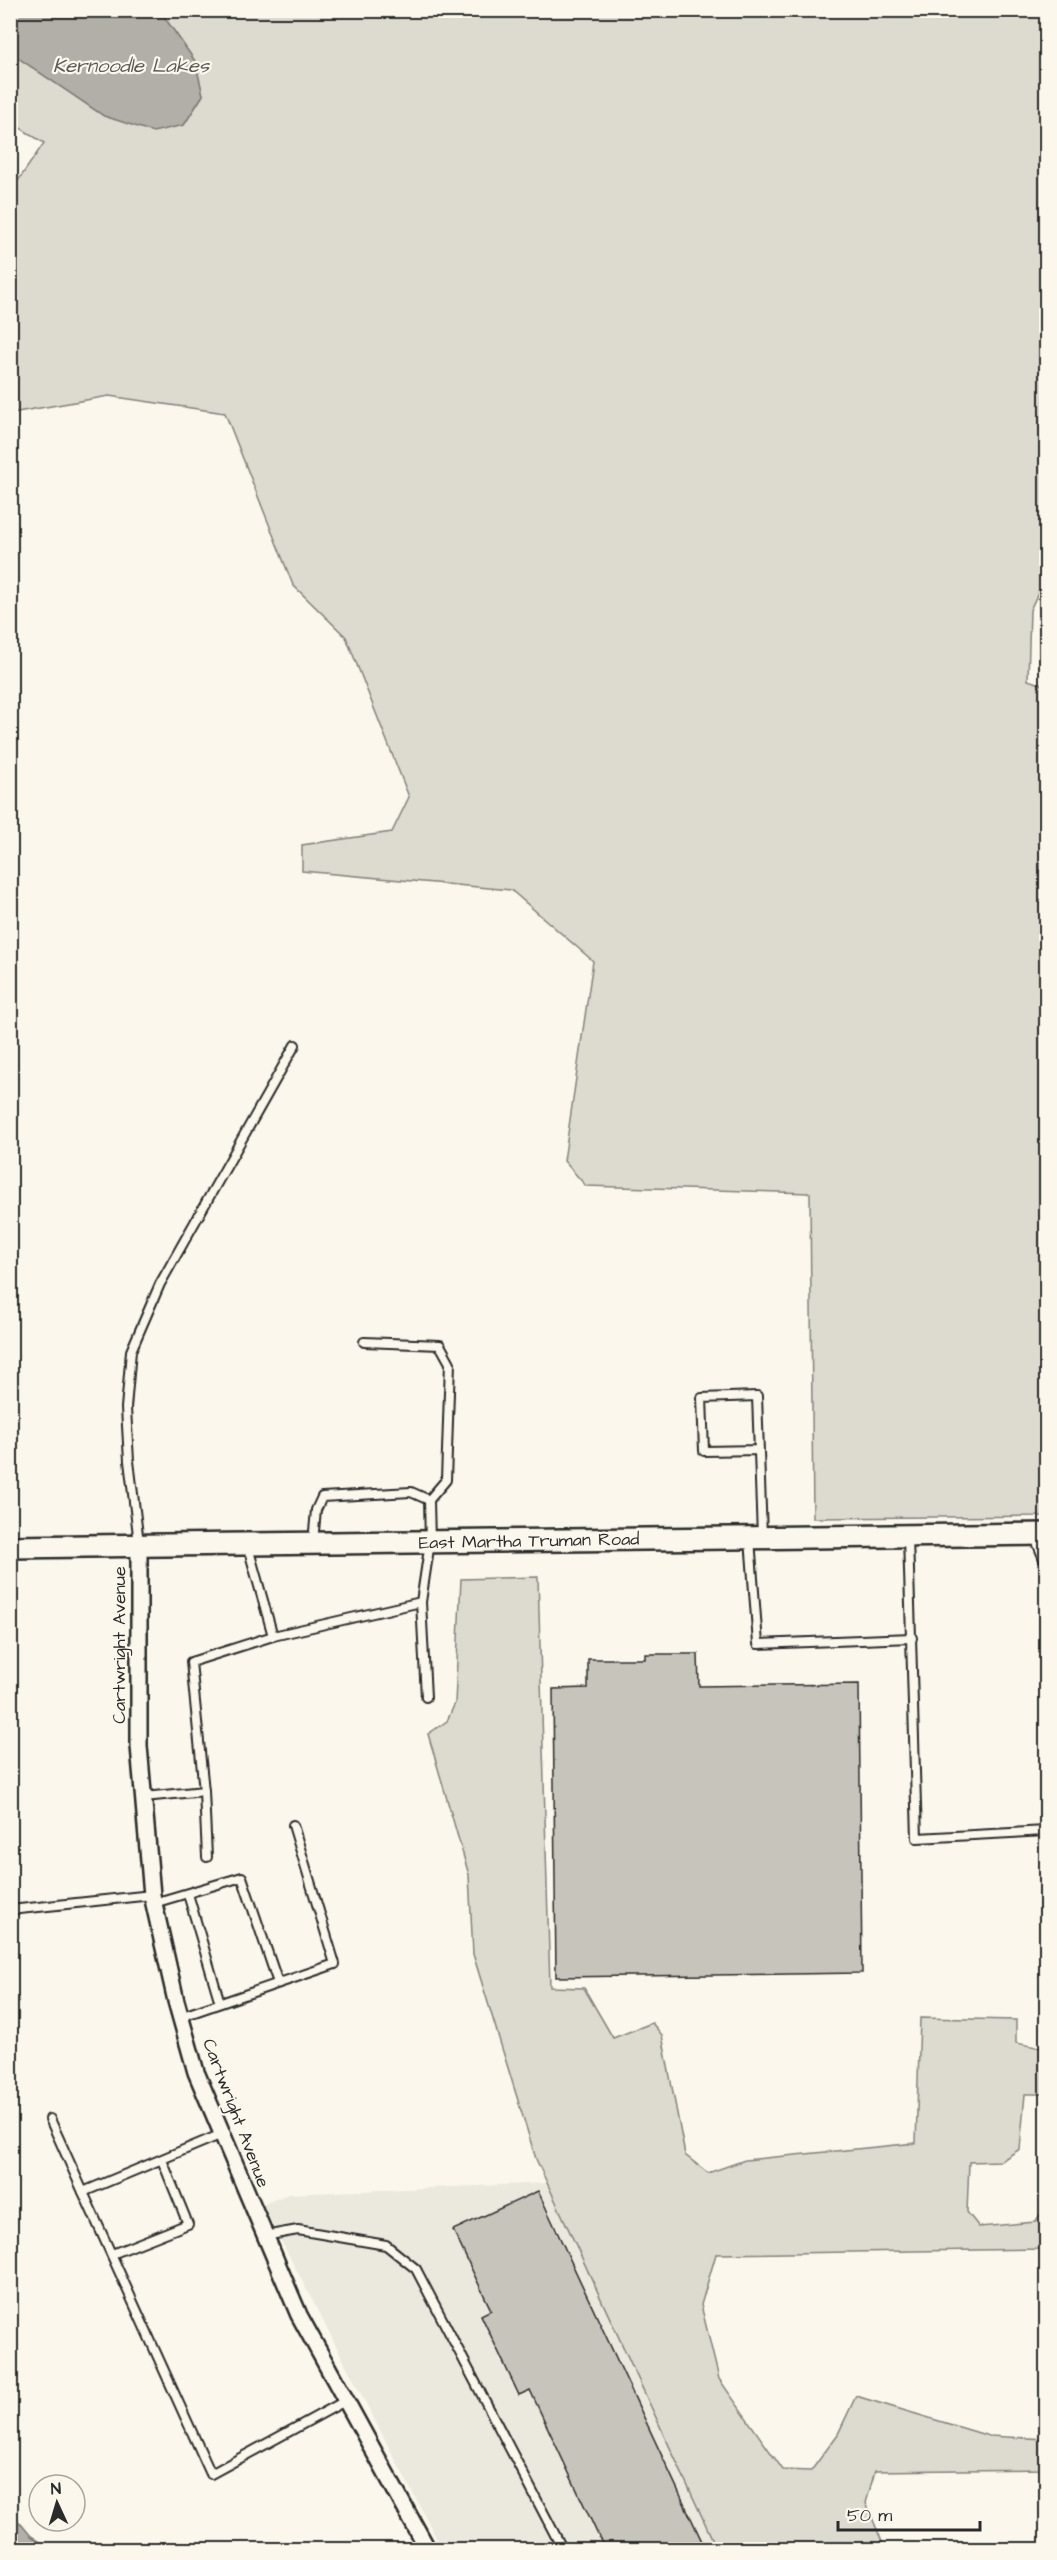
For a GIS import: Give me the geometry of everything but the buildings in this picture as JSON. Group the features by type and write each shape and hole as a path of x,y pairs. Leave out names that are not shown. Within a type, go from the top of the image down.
{"main road":[{"name":"East Martha Truman Road","path":"10,1547 1040,1534"}],"street":[{"name":"Cartwright Avenue","path":"139,1544 139,1746 153,1899 180,2017 196,2072 299,2315 428,2550"}],"lane":[{"path":"139,1544 129,1461 126,1408 131,1350 160,1284 295,1045"},
{"path":"364,1342 440,1345 450,1363 446,1480 429,1500 430,1542 421,1602 426,1697"},
{"path":"759,1449 704,1451 702,1398 757,1396 759,1449 756,1538 758,1644 912,1638"},
{"path":"313,1543 316,1510 322,1497 411,1492 429,1500"},
{"path":"1040,1534 1047,1564"},
{"path":"908,1536 916,1838 1047,1831"},
{"path":"247,1544 273,1636"},
{"path":"207,1857 204,1791 191,1662 273,1636 421,1602"},
{"path":"144,1797 204,1791"},
{"path":"180,2017 335,1964 293,1825"},
{"path":"10,1910 153,1899 188,1894 242,1877 278,1983"},
{"path":"188,1894 220,2003"},
{"path":"50,2119 211,2474 345,2401"},
{"path":"83,2192 222,2134"},
{"path":"112,2254 188,2224 162,2160"},
{"path":"264,2236 298,2230 386,2246 416,2269 563,2550"}],"shaded area":[{"path":"160,11 1046,11 1046,576 1030,610 1028,680 1046,686 1046,1516 813,1518 810,1193 586,1186 564,1161 593,961 511,890 302,871 302,845 392,832 409,797 346,637 293,585 225,413 109,396 11,413 11,191 44,143 11,122 11,53 104,116 184,125 203,95 195,61"},
{"path":"538,1577 550,1987 584,1988 613,2038 652,2023 662,2035 685,2155 708,2173 745,2160 916,2143 920,2018 1016,2020 1016,2043 1046,2049 1046,2094 1025,2094 1020,2149 1001,2161 969,2162 967,2212 979,2227 1036,2222 1046,2205 1046,2249 716,2254 701,2305 719,2379 783,2470 811,2471 838,2434 856,2396 989,2436 1046,2439 1046,2469 875,2471 866,2503 885,2549 717,2549 536,2159 473,1954 469,1875 428,1734 447,1721 455,1703 461,1579"},
{"path":"548,2183 717,2549 442,2549 262,2204 289,2194"}],"water":[{"name":"Kernoodle Lakes","path":"10,11 160,11 195,61 203,95 184,125 153,132 104,116 11,53"},
{"path":"10,2511 27,2533 51,2549 11,2549"}]}
